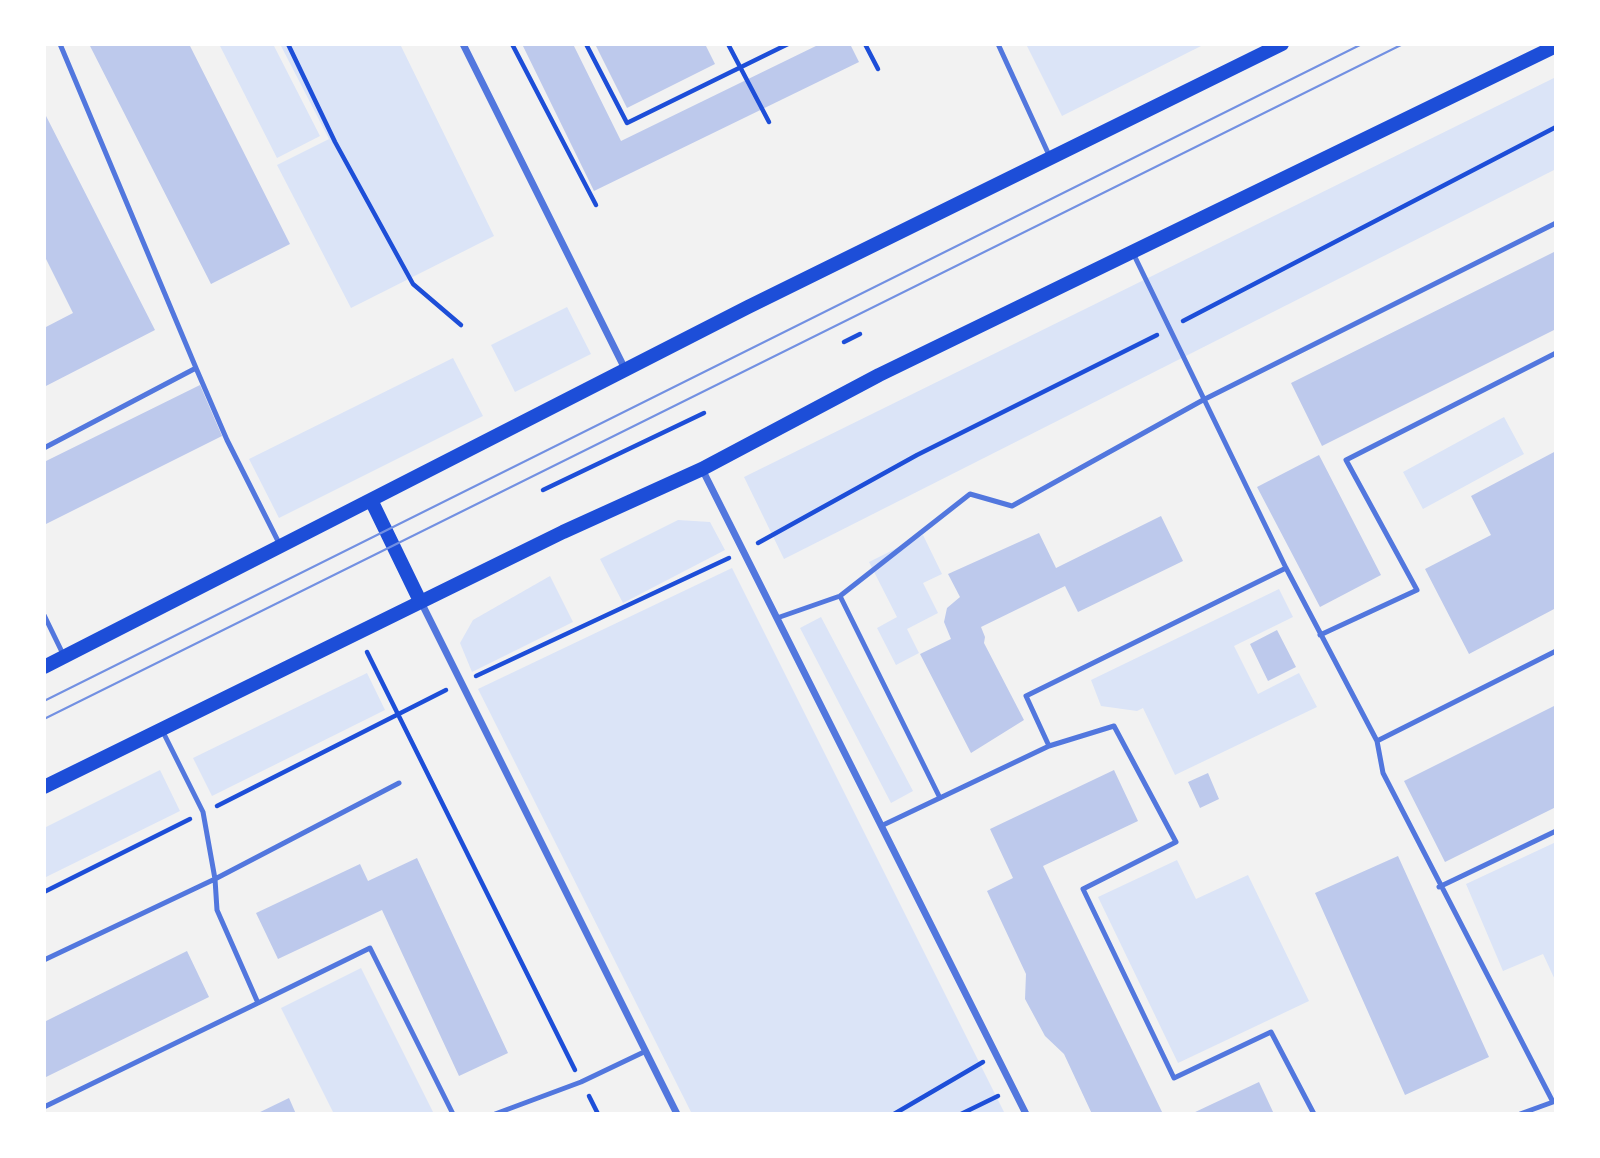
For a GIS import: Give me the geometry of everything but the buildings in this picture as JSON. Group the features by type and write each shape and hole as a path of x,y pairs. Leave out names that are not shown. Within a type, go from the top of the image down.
{"main road":[{"path":"44,667 748,307 1282,44"},
{"path":"44,788 420,601 702,469 879,375 1556,46"},
{"path":"371,500 420,601"}],"street":[{"path":"463,44 627,371"},
{"path":"702,469 1026,1114"},
{"path":"420,601 677,1114"}],"lane":[{"path":"60,44 195,368 227,440 281,548"},
{"path":"998,44 1051,159"},
{"path":"777,618 841,596 970,494 1012,506 1203,400 1556,223"},
{"path":"1133,253 1286,568 1377,741 1383,773 1439,887 1555,1103 1520,1114"},
{"path":"1320,635 1416,590 1346,460 1556,353"},
{"path":"44,448 195,368"},
{"path":"1049,746 1026,696 1286,568"},
{"path":"841,596 940,798"},
{"path":"44,615 64,657"},
{"path":"1377,741 1556,651"},
{"path":"881,826 1049,746 1114,726 1176,842 1083,889 1174,1078 1271,1032 1314,1114"},
{"path":"162,730 204,812 217,910 258,1003"},
{"path":"44,960 215,879 399,783"},
{"path":"1439,887 1556,831"},
{"path":"44,1107 370,948 453,1114"},
{"path":"495,1114 581,1082 646,1051"}],"path":[{"path":"288,44 335,142 413,284 461,325"},
{"path":"512,44 596,205"},
{"path":"586,44 627,123 788,44"},
{"path":"728,44 769,122"},
{"path":"865,44 878,69"},
{"path":"44,892 461,683 744,551 917,455 1168,329 1556,127"},
{"path":"844,342 860,334"},
{"path":"543,490 704,412"},
{"path":"358,633 598,1114"},
{"path":"894,1114 996,1055"},
{"path":"961,1114 1013,1088"}],"shaded area":[{"path":"219,44 273,44 320,136 277,158"},
{"path":"280,44 400,44 494,236 351,308 277,165 329,139"},
{"path":"1026,44 1205,44 1062,116"},
{"path":"1556,77 1556,169 784,559 744,477"},
{"path":"567,307 591,354 515,392 491,345"},
{"path":"453,358 483,416 279,518 249,459"},
{"path":"1504,417 1524,454 1423,509 1403,472"},
{"path":"678,520 710,522 725,550 623,603 600,559"},
{"path":"923,535 942,574 923,583 938,613 907,629 919,653 896,665 877,628 897,617 869,562"},
{"path":"732,568 1005,1114 692,1114 478,689"},
{"path":"550,576 573,622 472,672 460,643 473,620"},
{"path":"1279,589 1293,617 1234,646 1258,694 1299,673 1317,707 1175,775 1143,708 1137,711 1101,706 1091,680"},
{"path":"821,617 913,791 891,803 800,628"},
{"path":"367,673 385,710 212,796 193,758"},
{"path":"160,770 180,811 44,878 44,828"},
{"path":"1556,842 1556,982 1543,954 1503,971 1466,884"},
{"path":"1177,860 1196,899 1248,875 1309,1001 1178,1063 1098,897"},
{"path":"361,968 434,1114 334,1114 281,1008"}],"tram line":[{"path":"44,701 1362,44"},
{"path":"44,719 1403,44"}]}
